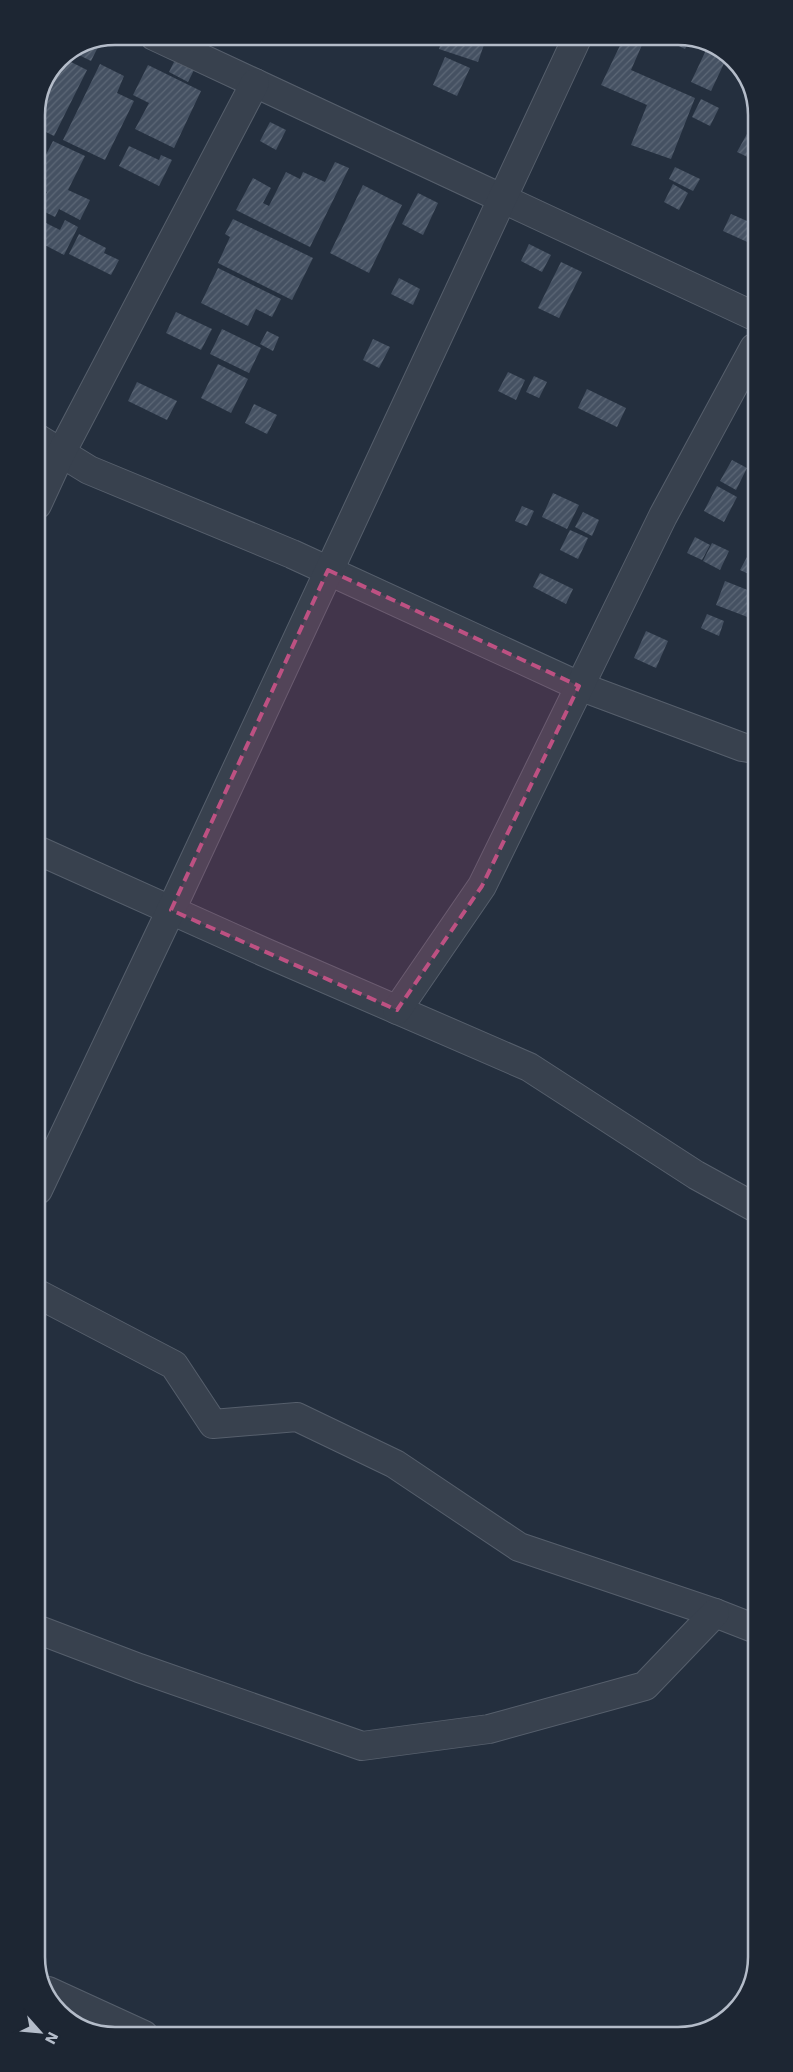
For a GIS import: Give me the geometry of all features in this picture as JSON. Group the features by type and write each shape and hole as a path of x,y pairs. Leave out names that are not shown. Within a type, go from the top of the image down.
{"street":[{"path":"173,45 748,313"},
{"path":"45,1175 171,910 574,45"},
{"path":"45,488 61,453 255,83"},
{"path":"397,1010 482,886 662,516 748,359"},
{"path":"45,443 89,470 328,570 579,686 748,748"},
{"path":"45,853 529,1067 696,1175 748,1204"},
{"path":"45,1298 174,1365 214,1424 297,1417 395,1464 519,1547 748,1626"},
{"path":"45,1633 139,1668 362,1746 490,1730 644,1686 715,1613"},
{"path":"56,1995 127,2027"}],"highlighted area":[{"path":"328,570 579,686 482,886 397,1010 171,910"}],"building":[{"path":"440,45 484,45 478,62 439,49"},
{"path":"620,45 642,45 631,70 695,98 671,159 631,145 647,105 601,85"},
{"path":"677,45 687,46 685,49"},
{"path":"98,47 91,61 79,55"},
{"path":"706,50 724,63 711,91 691,82"},
{"path":"445,57 470,68 457,96 433,85"},
{"path":"175,60 194,70 188,82 169,72"},
{"path":"70,61 87,70 54,136 45,132 47,97 52,84"},
{"path":"100,64 124,76 117,93 134,101 105,160 63,140"},
{"path":"148,65 201,91 174,148 135,129 149,103 133,95"},
{"path":"701,99 719,108 710,126 692,117"},
{"path":"270,122 286,130 276,150 260,141"},
{"path":"748,132 748,157 737,152"},
{"path":"53,141 85,156 68,190 90,200 80,220 59,209 55,217 45,212 45,196 47,192 45,191 45,157"},
{"path":"129,146 159,160 161,155 172,160 159,186 119,166"},
{"path":"335,162 349,168 310,247 236,210 253,178 271,188 263,203 269,206 286,172 300,179 303,172 325,182"},
{"path":"675,167 700,179 693,191 669,179"},
{"path":"673,184 688,193 679,210 664,202"},
{"path":"363,185 402,205 369,273 330,253"},
{"path":"418,193 438,203 423,235 402,224"},
{"path":"731,214 748,221 748,242 723,231"},
{"path":"233,219 313,258 292,300 218,263 230,237 225,234"},
{"path":"65,220 78,227 64,255 45,245 45,222 60,230"},
{"path":"79,234 106,248 104,253 119,260 111,275 69,254"},
{"path":"529,244 551,255 542,272 521,261"},
{"path":"561,262 582,272 559,318 538,308"},
{"path":"218,268 281,299 272,317 256,309 248,326 201,303"},
{"path":"399,278 420,289 413,305 391,294"},
{"path":"176,312 212,329 201,350 166,333"},
{"path":"222,329 261,348 249,373 210,354"},
{"path":"267,331 279,337 273,351 260,344"},
{"path":"373,339 390,347 379,368 363,360"},
{"path":"218,364 248,379 231,413 201,398"},
{"path":"508,372 525,380 516,400 498,391"},
{"path":"534,376 547,382 539,398 526,392"},
{"path":"137,382 177,401 167,420 128,401"},
{"path":"587,389 626,408 617,427 578,408"},
{"path":"254,404 277,415 267,434 245,423"},
{"path":"732,460 747,468 736,490 720,481"},
{"path":"717,486 737,497 724,522 704,511"},
{"path":"553,493 579,505 567,529 542,517"},
{"path":"522,506 534,511 527,526 515,521"},
{"path":"583,512 599,520 592,536 575,527"},
{"path":"570,530 588,538 578,559 560,550"},
{"path":"695,537 710,545 702,560 687,553"},
{"path":"712,543 729,551 720,570 703,561"},
{"path":"748,555 748,574 740,570"},
{"path":"540,573 573,589 566,604 533,587"},
{"path":"725,581 748,590 748,617 716,605"},
{"path":"707,614 724,621 719,636 701,628"},
{"path":"646,631 668,641 656,668 634,658"}]}
